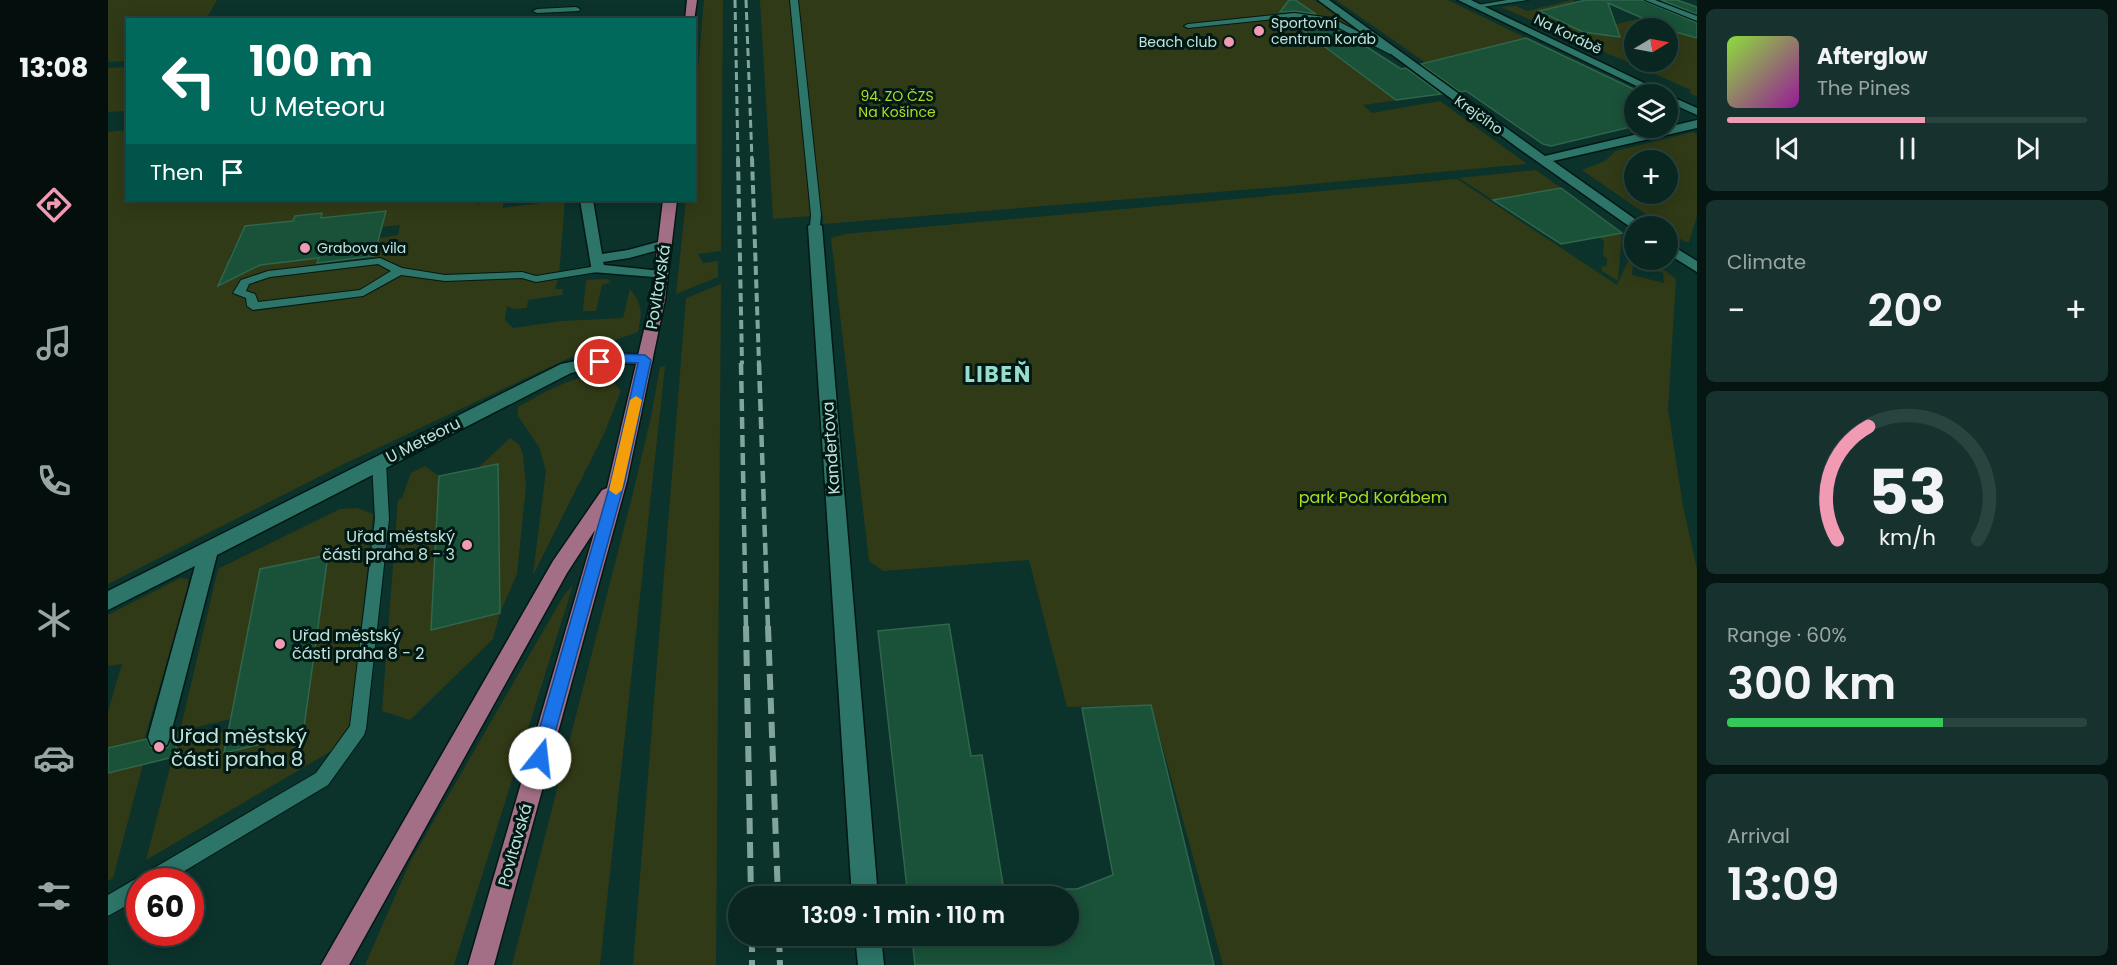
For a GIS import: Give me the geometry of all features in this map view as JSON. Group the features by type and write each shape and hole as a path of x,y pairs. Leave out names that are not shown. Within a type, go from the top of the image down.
{"main road":[{"path":"690,18 692,0"},
{"name":"Povltavská","path":"481,965 618,481 661,275 670,201"},
{"path":"334,965 560,567 618,481"}],"street":[{"name":"Krejčího","path":"1323,0 1624,216"},
{"name":"Na Korábě","path":"1463,0 1640,84"},
{"path":"1678,103 1697,112"},
{"path":"1543,160 1697,124"},
{"path":"586,201 596,264"},
{"name":"Kandertova","path":"815,226 865,886"},
{"path":"596,264 666,244"},
{"path":"1678,254 1697,268"},
{"path":"596,264 661,275"},
{"name":"U Meteoru","path":"108,601 567,368 616,358 645,360"},
{"path":"159,737 210,549"},
{"path":"869,946 871,965"}],"lane":[{"name":"Kandertova","path":"794,0 815,226"},
{"path":"1476,6 1524,0"},
{"path":"1649,0 1697,19"},
{"path":"537,11 577,4"},
{"path":"548,18 549,10"},
{"path":"1188,26 1294,15 1329,20 1393,52"},
{"path":"1665,16 1697,25"},
{"path":"399,272 363,292 254,306 251,296 239,293 245,282 268,274 380,261 399,272 445,278 522,275 536,279 559,276 596,264"},
{"path":"172,868 322,779 358,729 382,519 379,462"},
{"path":"108,906 126,895"}],"green space":[{"path":"108,0 217,0 207,18 126,18 126,61 108,62"},
{"path":"704,0 723,0 721,251 698,254 703,263 718,261 718,277 676,294 686,201 696,201 696,92"},
{"name":"94. ZO ČZS Na Košince","path":"760,0 1314,0 1363,30 1363,32 1347,36 1372,82 1399,100 1363,105 1372,113 1440,101 1527,164 823,224 823,215 773,219"},
{"path":"1336,0 1448,0 1526,38 1426,63"},
{"path":"1571,0 1576,2 1540,12 1584,32 1624,22 1624,61 1501,7 1516,6 1527,11"},
{"path":"1678,32 1697,37 1697,97 1690,93 1691,90 1650,72 1678,72"},
{"path":"126,67 125,111 108,112 108,68"},
{"path":"126,130 126,201 476,201 476,204 503,201 503,208 565,201 559,276 555,289 563,289 562,295 528,300 527,308 514,309 507,306 505,320 513,328 562,321 623,318 630,289 637,300 640,309 638,332 586,350 346,463 108,584 108,132","holes":["385,211 382,227 400,225 398,235 379,238 373,258 317,265 319,258 261,262 259,266 238,275 229,258 245,226 293,221 295,216 322,214 321,218"]},
{"path":"1693,132 1697,135 1697,216 1689,242 1678,237 1678,216 1649,216 1631,204 1678,204 1678,150 1624,150 1624,199 1582,170 1605,161 1616,151 1669,138 1678,138 1678,136"},
{"path":"1536,170 1561,188 1493,200 1459,178"},
{"name":"park Pod Korábem","path":"1457,179 1617,285 1624,270 1632,270 1632,275 1664,283 1663,273 1652,270 1665,270 1676,279 1668,409 1683,506 1697,569 1697,965 1223,965 1151,705 1067,707 1029,560 883,571 869,561 831,238 845,234"},
{"path":"1622,233 1618,281 1602,271 1602,266 1606,267 1607,258 1603,256 1604,241 1599,237"},
{"path":"607,279 611,282 602,285 596,311 583,311 586,280"},
{"path":"721,284 716,965 633,965 686,298"},
{"path":"665,366 600,965 512,965 632,497 660,367"},
{"path":"599,374 609,378 621,391 604,434 533,575 546,471 539,447 518,416 518,407 567,382"},
{"path":"510,438 519,444 523,455 526,486 517,574 500,613 498,464 478,468"},
{"path":"425,466 439,476 431,629 500,613 493,639 410,720 382,711 398,500 402,498 411,473"},
{"path":"357,508 373,514 351,727 333,750 146,860 176,744 228,731 224,753 303,734 327,555 260,569 231,719 180,731 218,569 340,509"},
{"path":"180,578 188,579 189,586 144,740 108,759 108,711 122,664 108,666 108,615"},
{"path":"573,585 454,965 365,965 410,862 564,595"},
{"path":"143,764 113,878 108,881 108,773"}],"building":[{"path":"1289,0 1295,0 1316,14 1280,12"},
{"path":"1586,0 1643,0 1697,23 1697,38 1678,33 1678,18 1642,18 1608,3 1620,37 1583,32 1539,11"},
{"path":"1661,0 1677,0 1697,7 1697,14"},
{"path":"1289,20 1326,24 1353,38 1401,69 1406,68 1441,94 1396,100"},
{"path":"1526,38 1624,85 1624,129 1551,146 1543,144 1466,91 1460,92 1421,64"},
{"path":"1561,188 1622,233 1561,244 1493,200"},
{"name":"Grabova vila","path":"386,211 374,256 317,263 319,258 260,265 218,286 245,226 293,221 295,216 322,213 321,218"},
{"name":"Uřad městský části praha 8 - 3","path":"498,464 500,613 431,630 439,476"},
{"name":"Uřad městský části praha 8 - 2","path":"328,555 303,734 224,753 260,569"},
{"path":"949,624 971,756 982,755 1003,886 907,886 878,631"},
{"path":"1151,705 1214,965 915,965 913,946 1079,946 1079,888 1113,875 1082,708"},
{"path":"179,731 174,757 108,773 108,748 147,739 150,747 160,750 168,747 173,733"}],"railway":[{"path":"735,0 738,160"},
{"path":"746,0 752,160"},
{"path":"738,158 742,364"},
{"path":"752,158 759,364"},
{"path":"741,363 746,628"},
{"path":"759,363 768,628"},
{"path":"746,626 751,886"},
{"path":"768,626 778,886"},
{"path":"752,946 752,965"},
{"path":"779,946 780,965"}],"slow traffic":[{"path":"616,490 636,400"}],"place":[{"name":"Sportovní centrum Koráb","path":"1259,31"},
{"name":"Beach club","path":"1229,42"},
{"name":"Grabova vila","path":"305,248"},
{"name":"Uřad městský části praha 8 - 3","path":"467,545"},
{"name":"Uřad městský části praha 8 - 2","path":"280,644"},
{"name":"Uřad městský části praha 8","path":"159,747"}],"district":[{"name":"LIBEŇ","path":"998,374"}],"route":[{"path":"540,758 618,481 645,360 616,358 600,362"}]}
